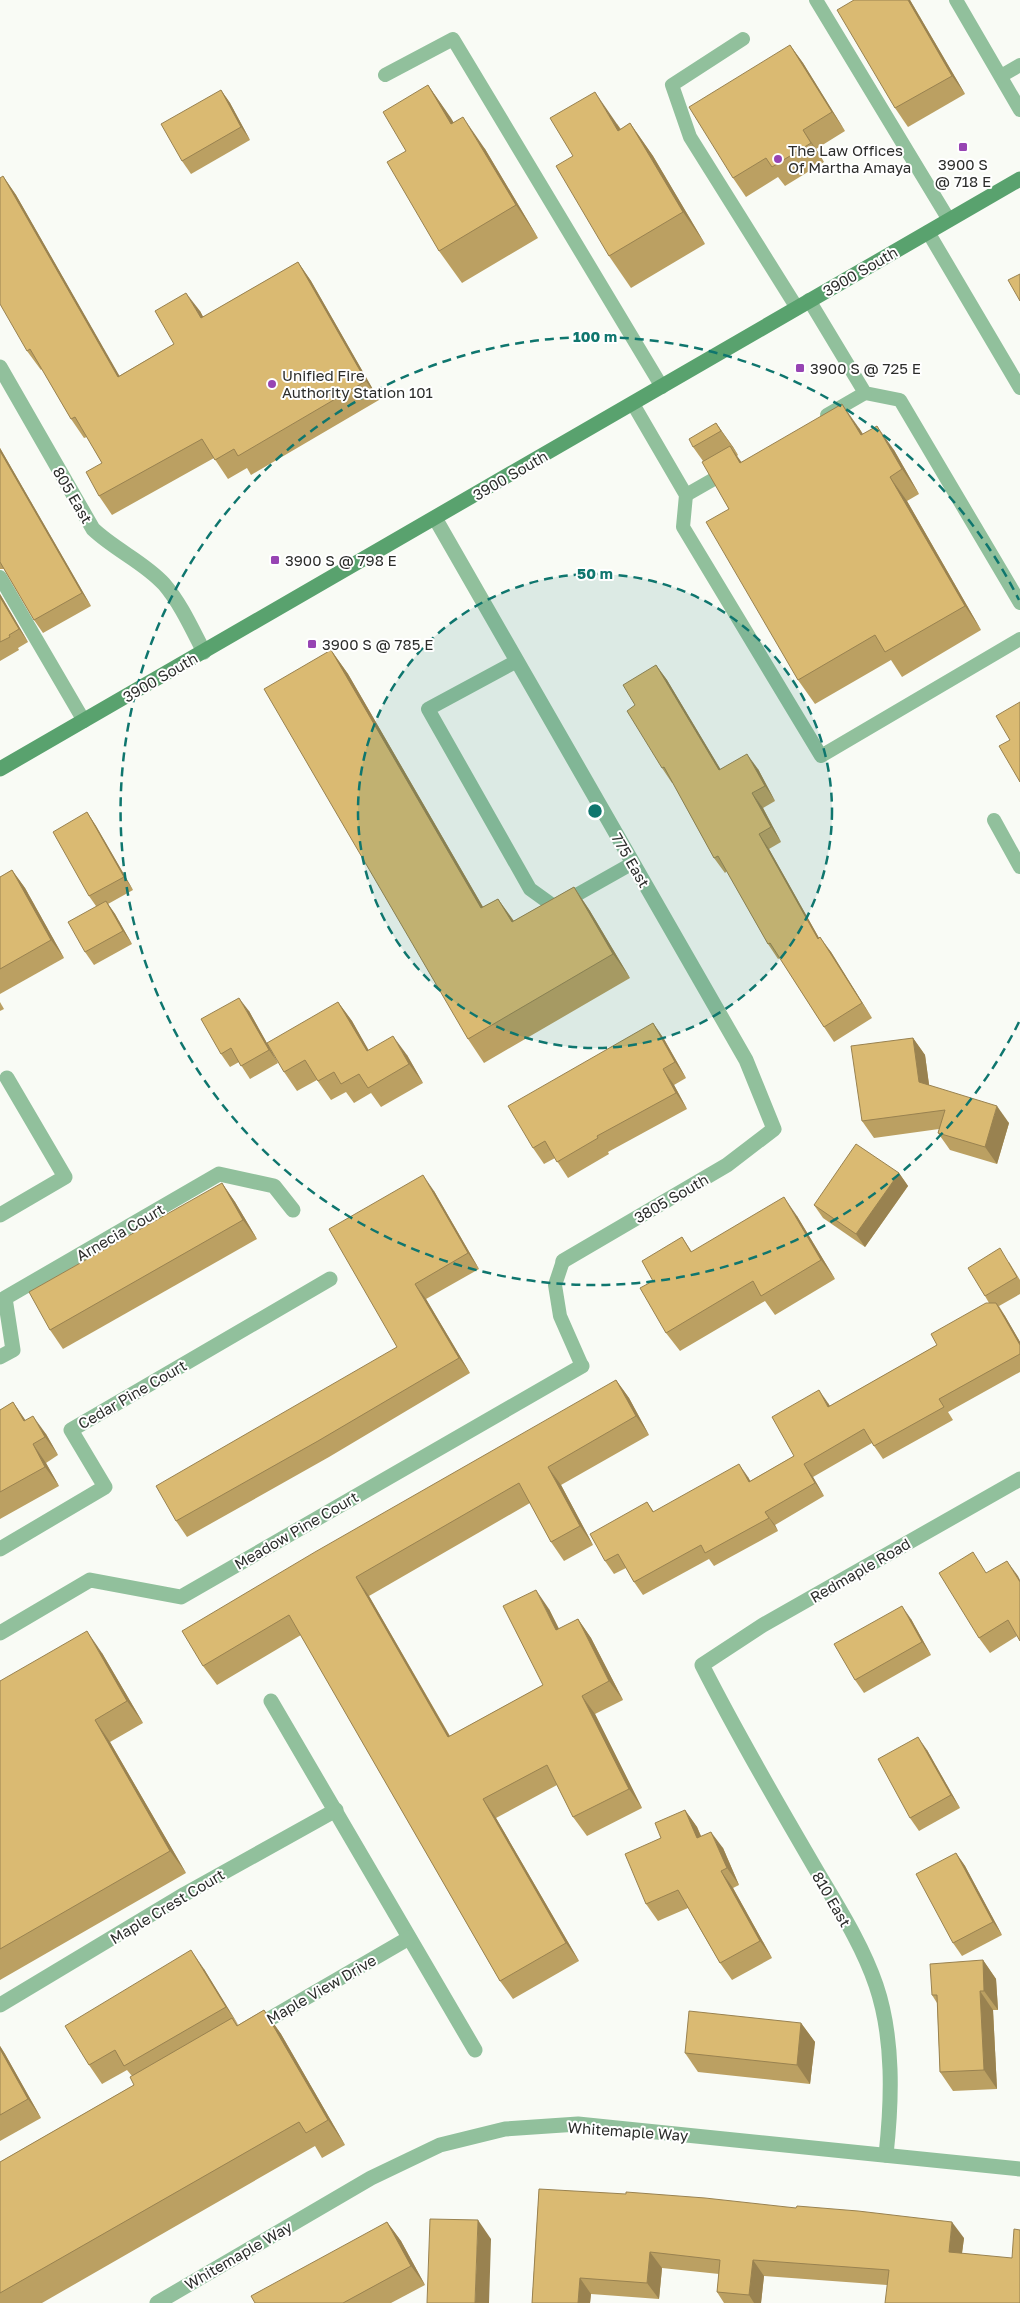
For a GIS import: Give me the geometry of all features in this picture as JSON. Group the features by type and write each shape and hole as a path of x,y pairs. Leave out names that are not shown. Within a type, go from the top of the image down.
{"main road":[{"name":"3900 South","path":"0,769 1020,179"}],"street":[{"name":"805 East","path":"0,367 93,529 107,542 136,561 163,584 179,604 204,652"},
{"name":"775 East","path":"435,518 746,1060 774,1129"},
{"path":"0,1215 66,1177 7,1078"},
{"name":"3805 South","path":"563,1261 727,1165 774,1129"},
{"name":"Arnecia Court","path":"0,1357 13,1350 5,1298 219,1174 274,1186 293,1210"},
{"name":"Cedar Pine Court","path":"0,1549 105,1487 71,1430 330,1279"},
{"name":"Meadow Pine Court","path":"0,1633 90,1580 181,1597 582,1366"},
{"name":"Redmaple Road","path":"702,1665 763,1625 1020,1479"},
{"name":"810 East","path":"702,1665 739,1737 843,1916 876,1986 887,2035 890,2079 890,2123 886,2154"},
{"path":"271,1701 474,2050"},
{"name":"Maple Crest Court","path":"0,2005 185,1894 336,1810"},
{"name":"Maple View Drive","path":"243,2034 409,1938"},
{"name":"Whitemaple Way","path":"157,2303 371,2178 440,2145 505,2129 578,2124 1020,2169"}],"lane":[{"path":"816,0 949,220"},
{"path":"956,0 1020,110"},
{"path":"385,75 453,39 662,387"},
{"path":"743,39 672,85 690,137 865,393"},
{"path":"1001,76 1020,65"},
{"path":"928,232 1020,388"},
{"path":"814,422 865,393 900,400 1020,603"},
{"path":"633,404 686,495 683,527 821,756 1020,639"},
{"path":"686,495 737,466"},
{"path":"0,576 84,721"},
{"path":"517,661 428,709 530,889 555,907 633,863"},
{"path":"994,820 1020,867"},
{"path":"563,1261 555,1285 560,1316 582,1366"}],"building":[{"path":"854,0 908,0 952,76 895,108 837,10"},
{"path":"790,45 832,112 803,130 811,143 772,167 766,158 733,178 689,107"},
{"path":"428,85 451,124 463,117 516,205 439,251 387,162 406,151 383,112"},
{"path":"221,90 241,127 182,161 161,124"},
{"path":"595,92 618,131 630,123 683,212 609,256 556,166 573,156 550,118"},
{"path":"3,176 118,377 174,344 155,311 186,293 201,318 298,262 366,381 238,456 234,449 215,460 202,439 99,496 86,472 102,463 75,417 71,419 30,349 27,351 0,304 0,178"},
{"path":"1020,274 1020,301 1008,280"},
{"path":"842,404 861,435 877,426 902,469 890,477 965,606 885,652 875,635 798,680 706,522 729,509 702,462 730,446 740,463"},
{"path":"716,423 721,431 693,447 689,439"},
{"path":"0,451 82,593 34,620 0,562"},
{"path":"0,597 19,629 9,635 10,637 0,642"},
{"path":"331,650 481,908 498,899 512,922 574,887 613,954 468,1039 264,689"},
{"path":"656,665 719,770 747,754 765,786 752,793 771,827 759,834 818,939 820,937 862,1003 824,1027 770,943 768,944 718,856 714,858 664,767 662,768 627,711 635,705 623,685"},
{"path":"1020,702 1020,782 999,746 1010,740 996,716"},
{"path":"87,812 124,877 89,896 53,832"},
{"path":"12,870 51,940 0,969 0,877"},
{"path":"106,901 123,931 85,952 68,922"},
{"path":"239,998 269,1050 241,1066 231,1048 221,1054 201,1019"},
{"path":"338,1002 367,1051 393,1036 409,1064 368,1088 359,1074 341,1084 334,1072 318,1081 305,1060 284,1072 267,1043"},
{"path":"653,1023 675,1062 663,1069 676,1093 597,1136 598,1138 557,1162 545,1141 533,1148 508,1106"},
{"path":"913,1038 919,1082 997,1106 985,1147 938,1133 945,1110 862,1121 851,1046"},
{"path":"856,1144 899,1173 856,1234 814,1205"},
{"path":"423,1175 468,1253 415,1284 459,1358 318,1441 176,1521 156,1486 397,1347 329,1229"},
{"path":"222,1183 243,1220 50,1330 29,1292"},
{"path":"784,1197 821,1260 761,1296 753,1281 666,1333 640,1288 653,1281 642,1261 682,1237 691,1252"},
{"path":"1000,1248 1017,1277 985,1296 968,1268"},
{"path":"986,1303 996,1303 1020,1345 1020,1354 939,1399 944,1407 874,1446 864,1429 804,1464 815,1483 765,1512 769,1518 705,1553 701,1545 634,1582 618,1554 605,1561 590,1534 647,1502 653,1512 739,1464 749,1482 794,1456 772,1417 819,1390 828,1407 937,1345 931,1334"},
{"path":"616,1380 636,1416 548,1467 580,1526 551,1542 519,1483 356,1577 448,1737 543,1685 503,1606 536,1590 556,1630 578,1619 609,1681 582,1696 629,1789 573,1817 547,1765 483,1799 566,1943 500,1981 289,1615 203,1666 182,1631 315,1552"},
{"path":"13,1402 24,1421 33,1416 45,1437 33,1444 45,1467 0,1492 0,1410"},
{"path":"973,1552 986,1573 1007,1561 1020,1582 1020,1641 1008,1620 979,1638 939,1573"},
{"path":"902,1606 922,1642 855,1680 834,1644"},
{"path":"87,1631 127,1701 95,1720 170,1851 0,1949 0,1681"},
{"path":"918,1737 951,1795 910,1818 878,1759"},
{"path":"685,1810 697,1838 711,1832 727,1868 721,1871 760,1941 720,1963 678,1890 646,1904 625,1854 661,1838 655,1823"},
{"path":"956,1853 993,1922 953,1943 916,1874"},
{"path":"191,1950 226,2007 124,2066 115,2050 89,2065 65,2026"},
{"path":"983,1960 984,1991 980,1991 984,2070 940,2072 937,1995 932,1995 930,1964"},
{"path":"264,2010 328,2120 306,2133 299,2122 0,2293 0,2162 134,2085 130,2077 232,2018 237,2026"},
{"path":"689,2011 801,2023 797,2065 685,2053"},
{"path":"0,2049 28,2099 0,2115"},
{"path":"539,2189 626,2194 626,2192 705,2198 796,2208 797,2206 858,2211 952,2222 949,2252 1012,2258 1014,2229 1020,2230 1020,2303 885,2303 889,2270 753,2260 749,2295 717,2292 720,2260 650,2252 647,2283 580,2278 578,2303 532,2303"},
{"path":"430,2219 478,2220 475,2303 427,2303"},
{"path":"387,2222 411,2266 343,2303 255,2303 251,2296"}],"place":[{"name":"3900 S @ 718 E","path":"963,147"},
{"name":"The Law Offices Of Martha Amaya","path":"778,159"},
{"name":"3900 S @ 725 E","path":"800,368"},
{"name":"Unified Fire Authority Station 101","path":"272,384"},
{"name":"3900 S @ 798 E","path":"275,560"},
{"name":"3900 S @ 785 E","path":"312,644"}]}
